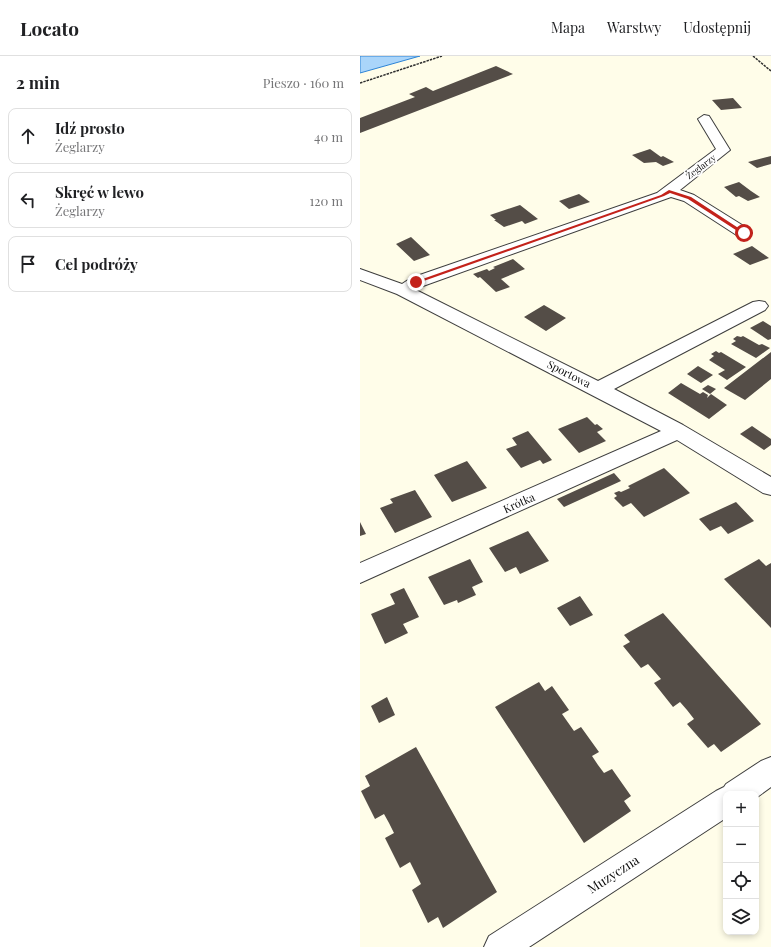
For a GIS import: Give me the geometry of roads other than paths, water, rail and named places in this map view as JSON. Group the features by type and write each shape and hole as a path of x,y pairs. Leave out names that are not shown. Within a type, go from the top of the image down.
{"street":[{"name":"Żeglarzy","path":"403,290 416,282 662,196 723,150 704,120"},
{"name":"Żeglarzy","path":"669,191 689,198 744,233"},
{"name":"Sportowa","path":"360,274 403,290 599,389 676,430 771,487"},
{"path":"599,389 613,380 759,306"},
{"name":"Krótka","path":"360,573 668,436 676,430"},
{"path":"741,791 771,771"},
{"name":"Muzyczna","path":"500,947 723,803"}],"water":[{"path":"360,56 420,56 360,73"}]}
